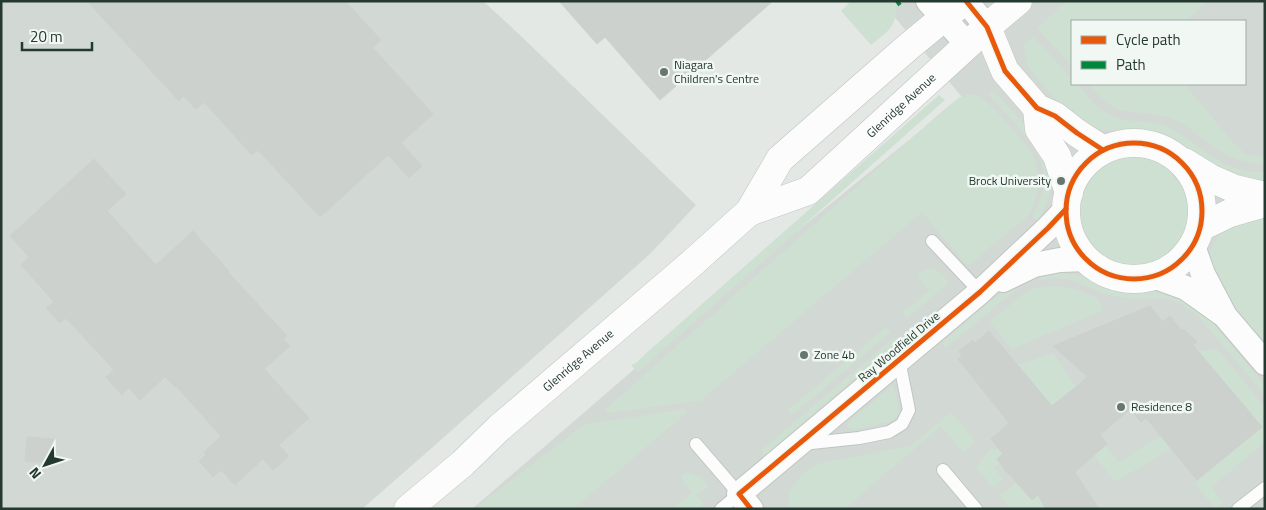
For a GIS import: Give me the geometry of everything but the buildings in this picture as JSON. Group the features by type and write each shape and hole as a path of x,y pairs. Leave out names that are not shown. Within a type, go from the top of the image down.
{"main road":[{"name":"Glenridge Avenue","path":"408,509 749,212 780,159 935,10 965,1"},
{"name":"Glenridge Avenue","path":"749,212 808,191 977,36 1018,1"},
{"path":"977,36 1037,108 1055,116 1103,150"},
{"path":"1037,108 1039,129 1057,156 1067,201 1068,227 1075,244 1087,259 1101,270 1117,276 1135,279 1153,276 1169,270 1182,259 1197,236 1203,208 1200,191 1192,174 1181,161"},
{"path":"1067,201 1076,175 1088,161 1103,150 1123,143 1144,143 1163,149 1210,178 1235,189 1265,196"},
{"path":"1197,236 1230,213 1265,203"}],"street":[{"path":"965,1 977,36"},
{"path":"935,10 977,36"},
{"name":"Ray Woodfield Drive","path":"737,504 797,445 980,292 1048,228 1067,201"},
{"path":"1197,236 1203,274 1225,316 1265,364"},
{"name":"Ray Woodfield Drive","path":"980,292 1034,265 1060,260 1087,259"},
{"path":"1153,276 1186,288 1225,316"}],"lane":[{"path":"932,241 980,292"},
{"path":"797,445 882,434 902,424 909,410 899,360"},
{"path":"696,444 737,504"},
{"path":"943,470 976,509"},
{"path":"1238,509 1265,488"}],"shaded area":[{"path":"1,1 483,1 696,205 651,253 362,509 1,509"},
{"name":"Brock University","path":"881,1 1265,1 1265,509 472,509 754,266 962,97"}],"green space":[{"path":"851,1 903,1 903,4 896,5 893,24 871,45 841,11"},
{"path":"1067,1 1208,1 1186,20 1071,20 1071,65 1038,27"},
{"path":"1033,36 1071,78 1071,85 1078,85 1106,113 1119,119 1162,125 1179,133 1227,165 1241,170 1265,173 1265,183 1246,181 1201,161 1177,142 1160,135 1148,132 1105,130 1081,122 1059,103 1032,72 1023,46"},
{"path":"1090,85 1185,85 1237,147 1246,154 1265,156 1265,164 1226,155 1189,128 1173,119 1117,109 1104,100"},
{"path":"989,90 1001,98 1006,106 1039,141 1051,176 1050,192 1039,219 1036,220 1033,216 1043,191 1044,175 1042,164 1031,143 990,96"},
{"path":"974,94 988,103 1003,119 1029,149 1036,164 1038,188 1034,204 1025,218 969,265 965,263 922,212 700,401 608,413 605,410 940,113 960,97"},
{"path":"939,95 945,100 638,372 631,365 636,363"},
{"path":"1136,154 1158,158 1176,171 1189,189 1193,211 1189,233 1176,251 1158,264 1136,268 1114,264 1096,251 1083,233 1079,211 1083,189 1096,171 1114,158"},
{"path":"1265,216 1265,344 1222,292 1210,263 1210,251 1216,239 1229,225"},
{"path":"928,268 940,273 948,283 907,318 902,313 929,291 918,277 920,272"},
{"path":"1058,271 1083,277 1117,291 1168,292 1202,310 1265,385 1265,395 1198,316 1180,303 1169,299 1118,297 1071,280 1057,278 1040,280 1037,273"},
{"path":"1015,283 1018,288 946,348 942,343 989,302"},
{"path":"1053,286 1070,288 1097,298 1103,310 1012,349 990,322 1023,294 1032,289"},
{"path":"886,327 891,332 792,415 788,410"},
{"path":"895,337 899,341 765,455 761,450"},
{"path":"1217,349 1265,407 1265,442 1211,487 1222,501 1220,505 1213,506 1195,483 1261,427 1198,352"},
{"path":"1054,353 1079,393 1052,406 1018,365"},
{"path":"892,386 900,413 893,421 854,430 847,427 848,422"},
{"path":"684,409 687,412 573,509 474,509 584,425"},
{"path":"951,412 976,442 963,452 941,426 844,509 788,509 792,488 798,479 814,465 910,446"},
{"path":"1161,436 1171,449 1115,482 1094,455 1105,446 1119,462"},
{"path":"998,449 1003,454 997,458 1000,463 994,468 1003,479 993,488 976,467 990,450"},
{"path":"687,473 704,480 708,486 696,495 704,503 700,509 672,509 692,492 682,480 683,475"},
{"path":"1017,482 1032,500 1038,495 1046,509 1011,509 1000,496"}],"marked path":[{"path":"897,1 900,5"}],"cycle path":[{"path":"966,1 987,27 1005,71 1037,108 1055,116 1103,150"},
{"path":"1134,143 1160,148 1182,163 1197,185 1202,211 1197,237 1182,259 1160,274 1134,279 1108,274 1086,259 1071,237 1066,211 1071,185 1086,163 1108,148 1134,143"},
{"path":"751,509 739,494 980,292 1066,209"}],"place":[{"name":"Niagara Children's Centre","path":"664,72"},
{"name":"Brock University","path":"1061,181"},
{"name":"Zone 4b","path":"804,355"},
{"name":"Residence 8","path":"1121,407"}]}
